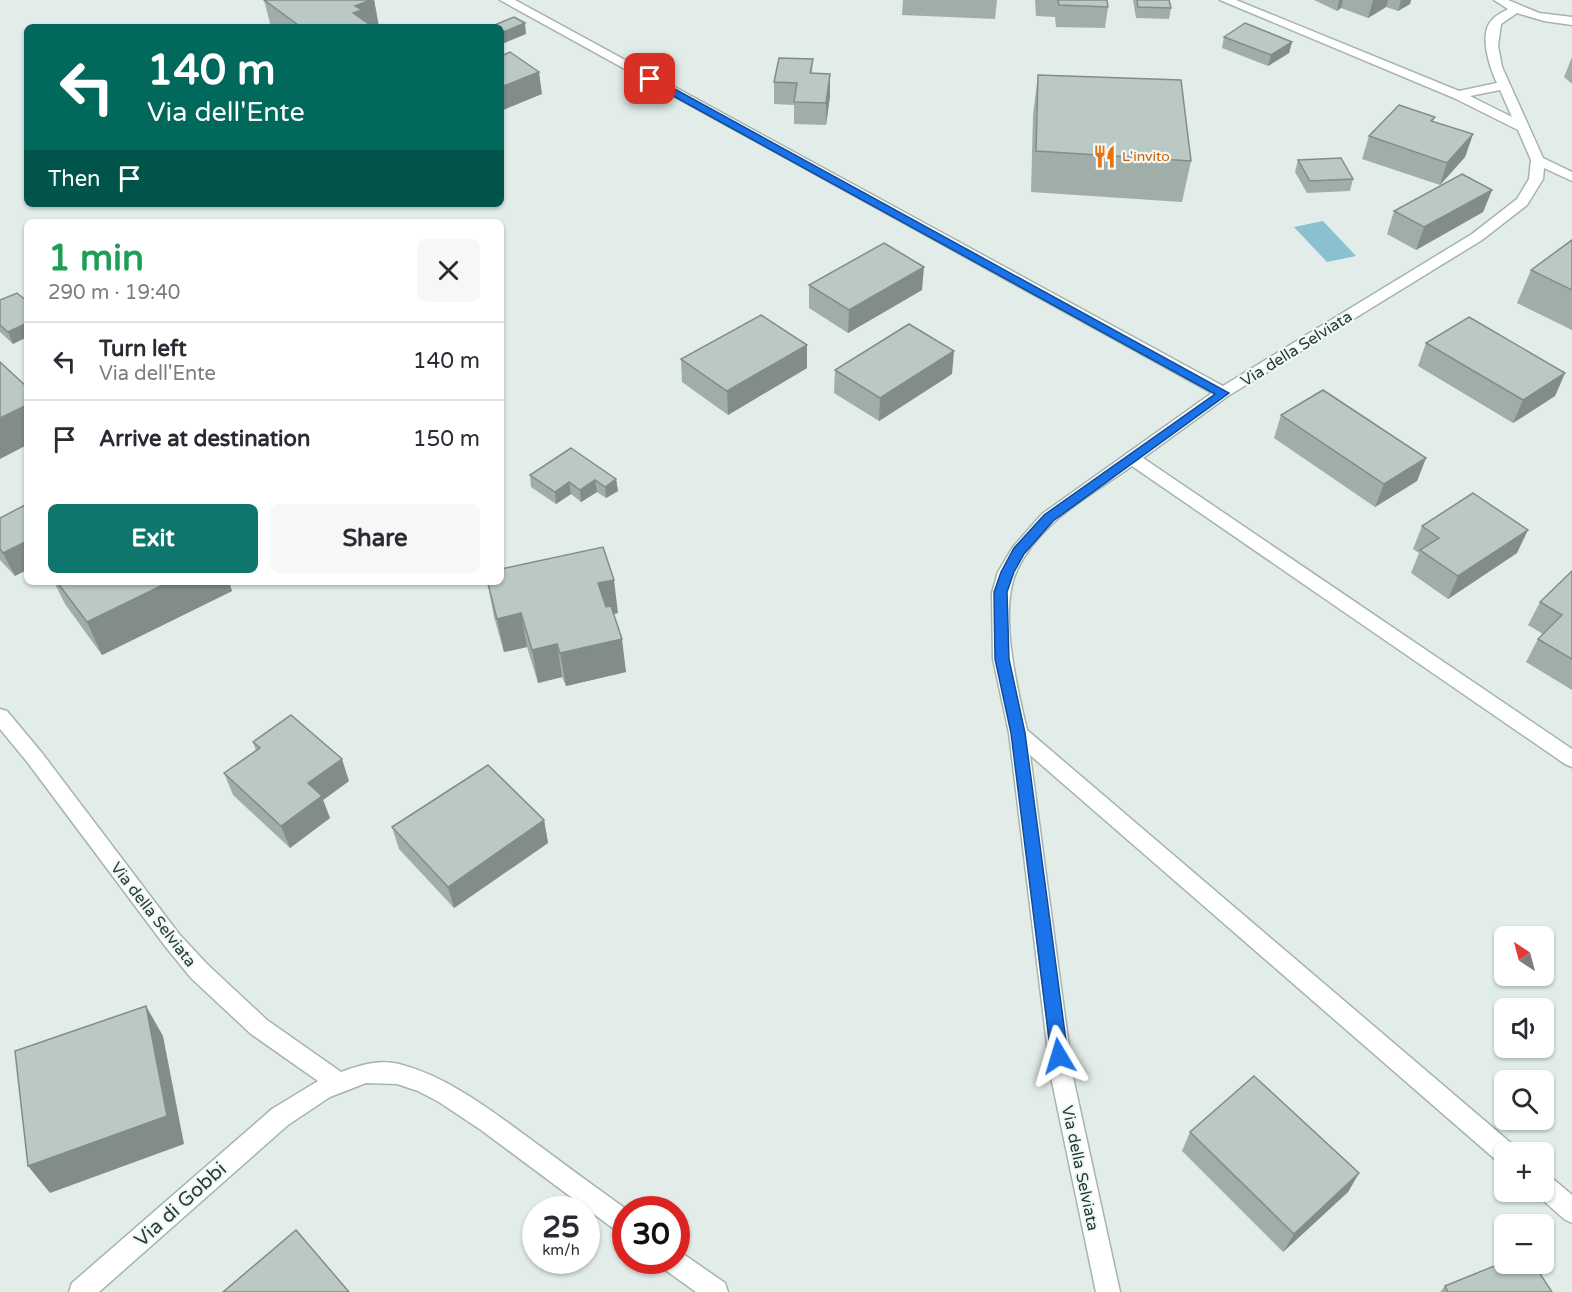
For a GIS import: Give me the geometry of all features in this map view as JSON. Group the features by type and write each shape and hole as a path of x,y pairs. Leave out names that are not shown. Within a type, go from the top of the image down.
{"street":[{"path":"506,0 1223,393"},
{"path":"1226,0 1458,95 1522,127"},
{"path":"1500,0 1534,16 1572,21"},
{"path":"1515,9 1496,22 1492,36 1493,55 1503,86 1538,160 1572,177"},
{"path":"1458,95 1503,86"},
{"name":"Via della Selviata","path":"1108,1292 1062,1077 1018,733 1002,659 1000,592 1007,572 1019,551 1048,518 1131,458 1223,393 1495,225 1522,202 1531,190 1536,179 1538,160"},
{"path":"1131,458 1572,759"},
{"name":"Via della Selviata","path":"0,716 35,758 172,940 199,971 259,1027 338,1082"},
{"path":"1018,733 1494,1143"},
{"path":"338,1082 366,1073 381,1072 397,1074 424,1083 489,1122 612,1214"},
{"name":"Via di Gobbi","path":"81,1292 280,1117 338,1082"},
{"path":"1554,1195 1572,1211"},
{"path":"690,1273 716,1292"}],"water":[{"path":"1323,221 1356,256 1327,262 1294,227"}],"building":[{"path":"264,0 371,0 355,6 362,10 353,13 369,24 297,24"},
{"path":"1058,0 1107,0 1108,7 1059,5"},
{"path":"1137,0 1169,0 1171,8 1138,7"},
{"path":"514,17 525,23 504,32 504,24 497,24"},
{"path":"1245,23 1292,42 1271,55 1224,37"},
{"path":"510,52 539,72 504,86 504,55"},
{"path":"779,58 813,59 810,73 830,74 826,103 794,102 797,83 774,82"},
{"path":"1038,75 1181,80 1191,161 1036,151"},
{"path":"1399,105 1435,117 1431,121 1473,134 1447,163 1369,136"},
{"path":"1341,158 1353,179 1310,181 1298,160"},
{"path":"1462,174 1492,190 1424,227 1394,211"},
{"path":"1572,240 1572,290 1531,270"},
{"path":"884,243 924,267 849,310 809,285"},
{"path":"17,293 24,299 24,324 8,332 0,325 0,300"},
{"path":"761,315 807,345 727,391 681,359"},
{"path":"1469,317 1565,373 1523,400 1426,343"},
{"path":"909,324 954,351 880,398 835,370"},
{"path":"0,362 24,384 24,406 0,418"},
{"path":"1323,390 1426,458 1384,484 1281,415"},
{"path":"571,448 616,479 605,487 595,480 580,490 569,482 555,492 530,475"},
{"path":"1473,493 1528,530 1458,576 1420,550 1439,538 1422,526"},
{"path":"24,506 24,542 3,553 0,549 0,518"},
{"path":"603,547 614,580 598,583 606,607 611,606 622,639 560,653 557,644 532,650 521,613 497,619 488,585 504,585 504,568"},
{"path":"1572,571 1572,659 1538,639 1562,615 1540,602"},
{"path":"59,585 163,585 87,622"},
{"path":"291,715 342,759 308,783 322,796 281,826 224,773 260,748 253,742"},
{"path":"488,765 544,820 448,887 392,827"},
{"path":"146,1006 167,1116 28,1166 15,1051"},
{"path":"1254,1076 1359,1173 1294,1234 1190,1132"},
{"path":"296,1230 349,1292 223,1292"},
{"path":"1494,1266 1494,1274 1540,1274 1552,1292 1448,1292 1445,1286"}],"place":[{"name":"L'invito","path":"1104,156"}],"route":[{"path":"650,79 1223,393 1048,518 1019,551 1007,572 1000,592 1002,659 1018,733 1059,1056"}]}
